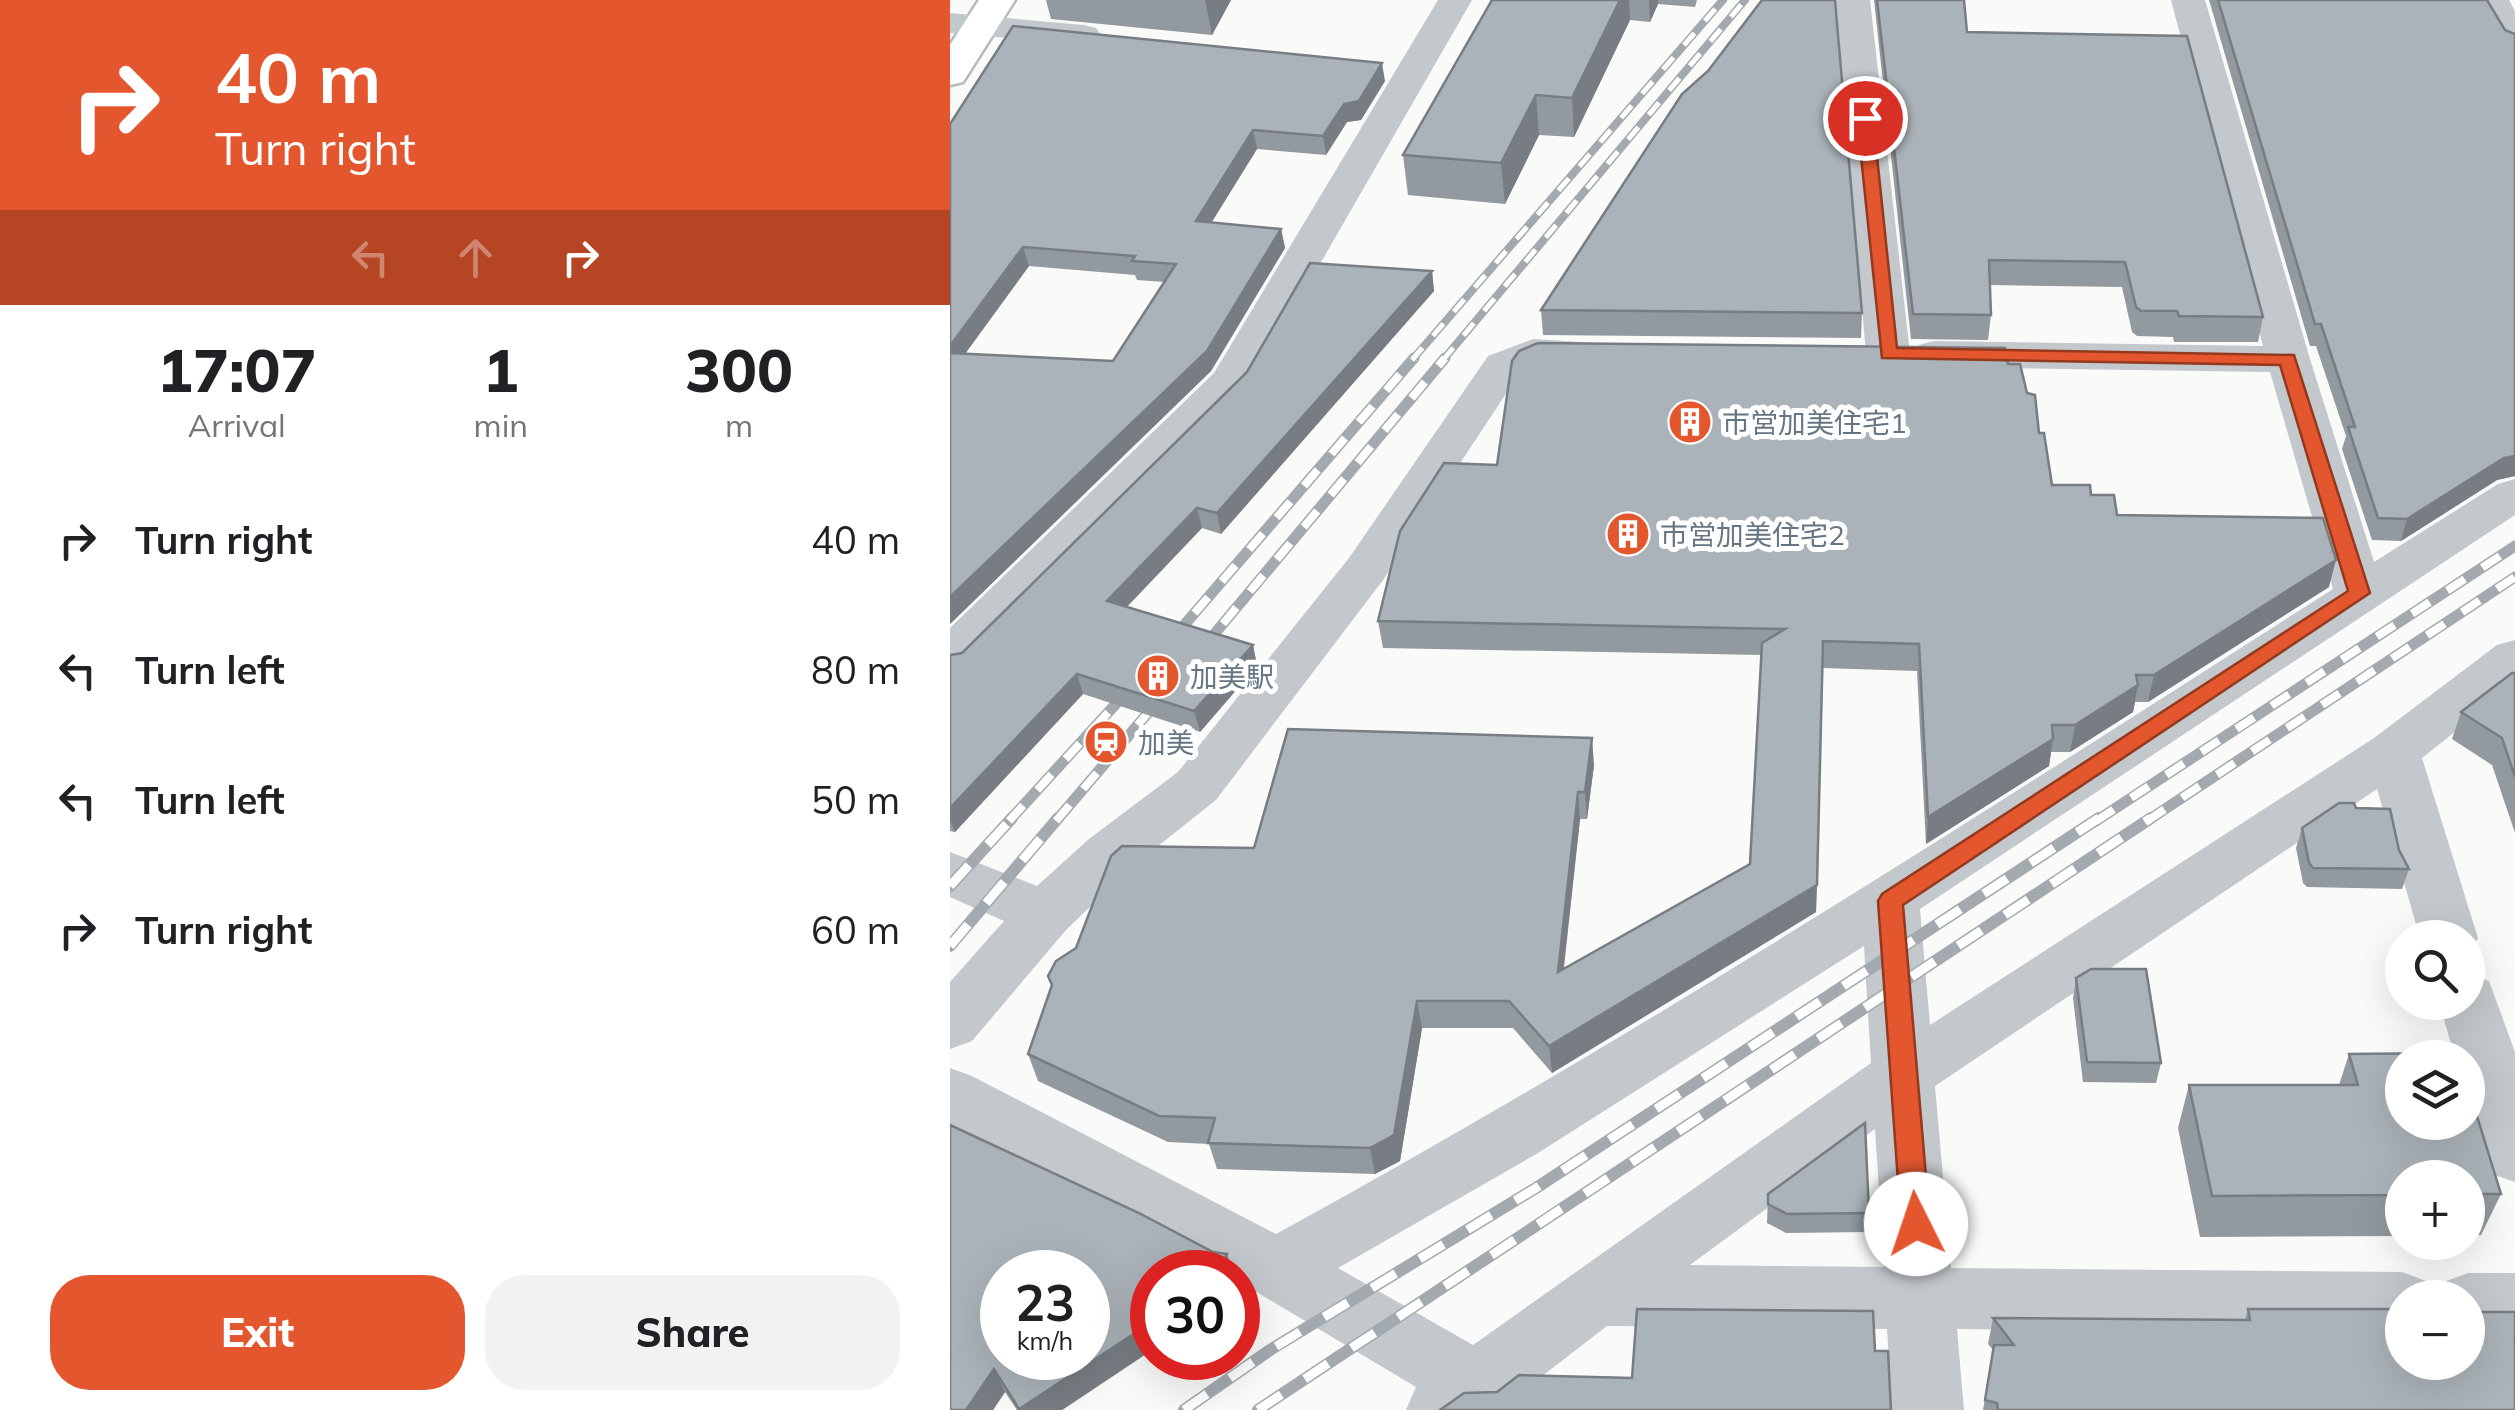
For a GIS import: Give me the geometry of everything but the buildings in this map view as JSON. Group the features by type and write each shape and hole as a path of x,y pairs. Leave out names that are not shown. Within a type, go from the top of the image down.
{"main road":[{"path":"950,74 976,16"}],"street":[{"path":"950,658 1232,380 1394,68 1455,0"},
{"path":"1853,0 1869,354 2288,359"},
{"path":"2188,0 2288,359 2360,593"},
{"path":"2492,0 2515,40"},
{"path":"976,16 1125,40"},
{"path":"950,1024 1046,914 1108,854 1197,786 1366,569 1504,365 1533,352 1632,352"},
{"path":"1278,1268 1512,1136 1890,901 2515,494"},
{"path":"950,1094 1278,1268 1459,1398 1594,1295 1904,1074 2393,752 2515,657"},
{"path":"2393,752 2444,920"},
{"path":"950,873 1046,914"},
{"path":"1890,901 1928,1410"},
{"path":"2475,1020 2515,1154"},
{"path":"1594,1295 2385,1303"},
{"path":"2485,1304 2515,1304"}],"railway":[{"path":"1412,360 1723,0"},
{"path":"1443,360 1745,0"},
{"path":"1167,645 1414,358"},
{"path":"1196,656 1445,358"},
{"path":"2096,821 2515,546"},
{"path":"2147,821 2515,577"},
{"path":"1009,821 1135,683"},
{"path":"1056,821 1164,694"},
{"path":"950,886 1012,818"},
{"path":"950,946 1058,818"},
{"path":"1184,1410 1270,1350 1536,1188 2099,818"},
{"path":"1258,1410 2151,818"}],"place":[{"name":"市営加美住宅1","path":"1690,422"},
{"name":"市営加美住宅2","path":"1628,534"},
{"name":"加美駅","path":"1158,676"},
{"name":"加美","path":"1106,742"}],"route":[{"path":"1865,118 1888,354 2288,359 2360,593 1890,901 1916,1224"}]}
